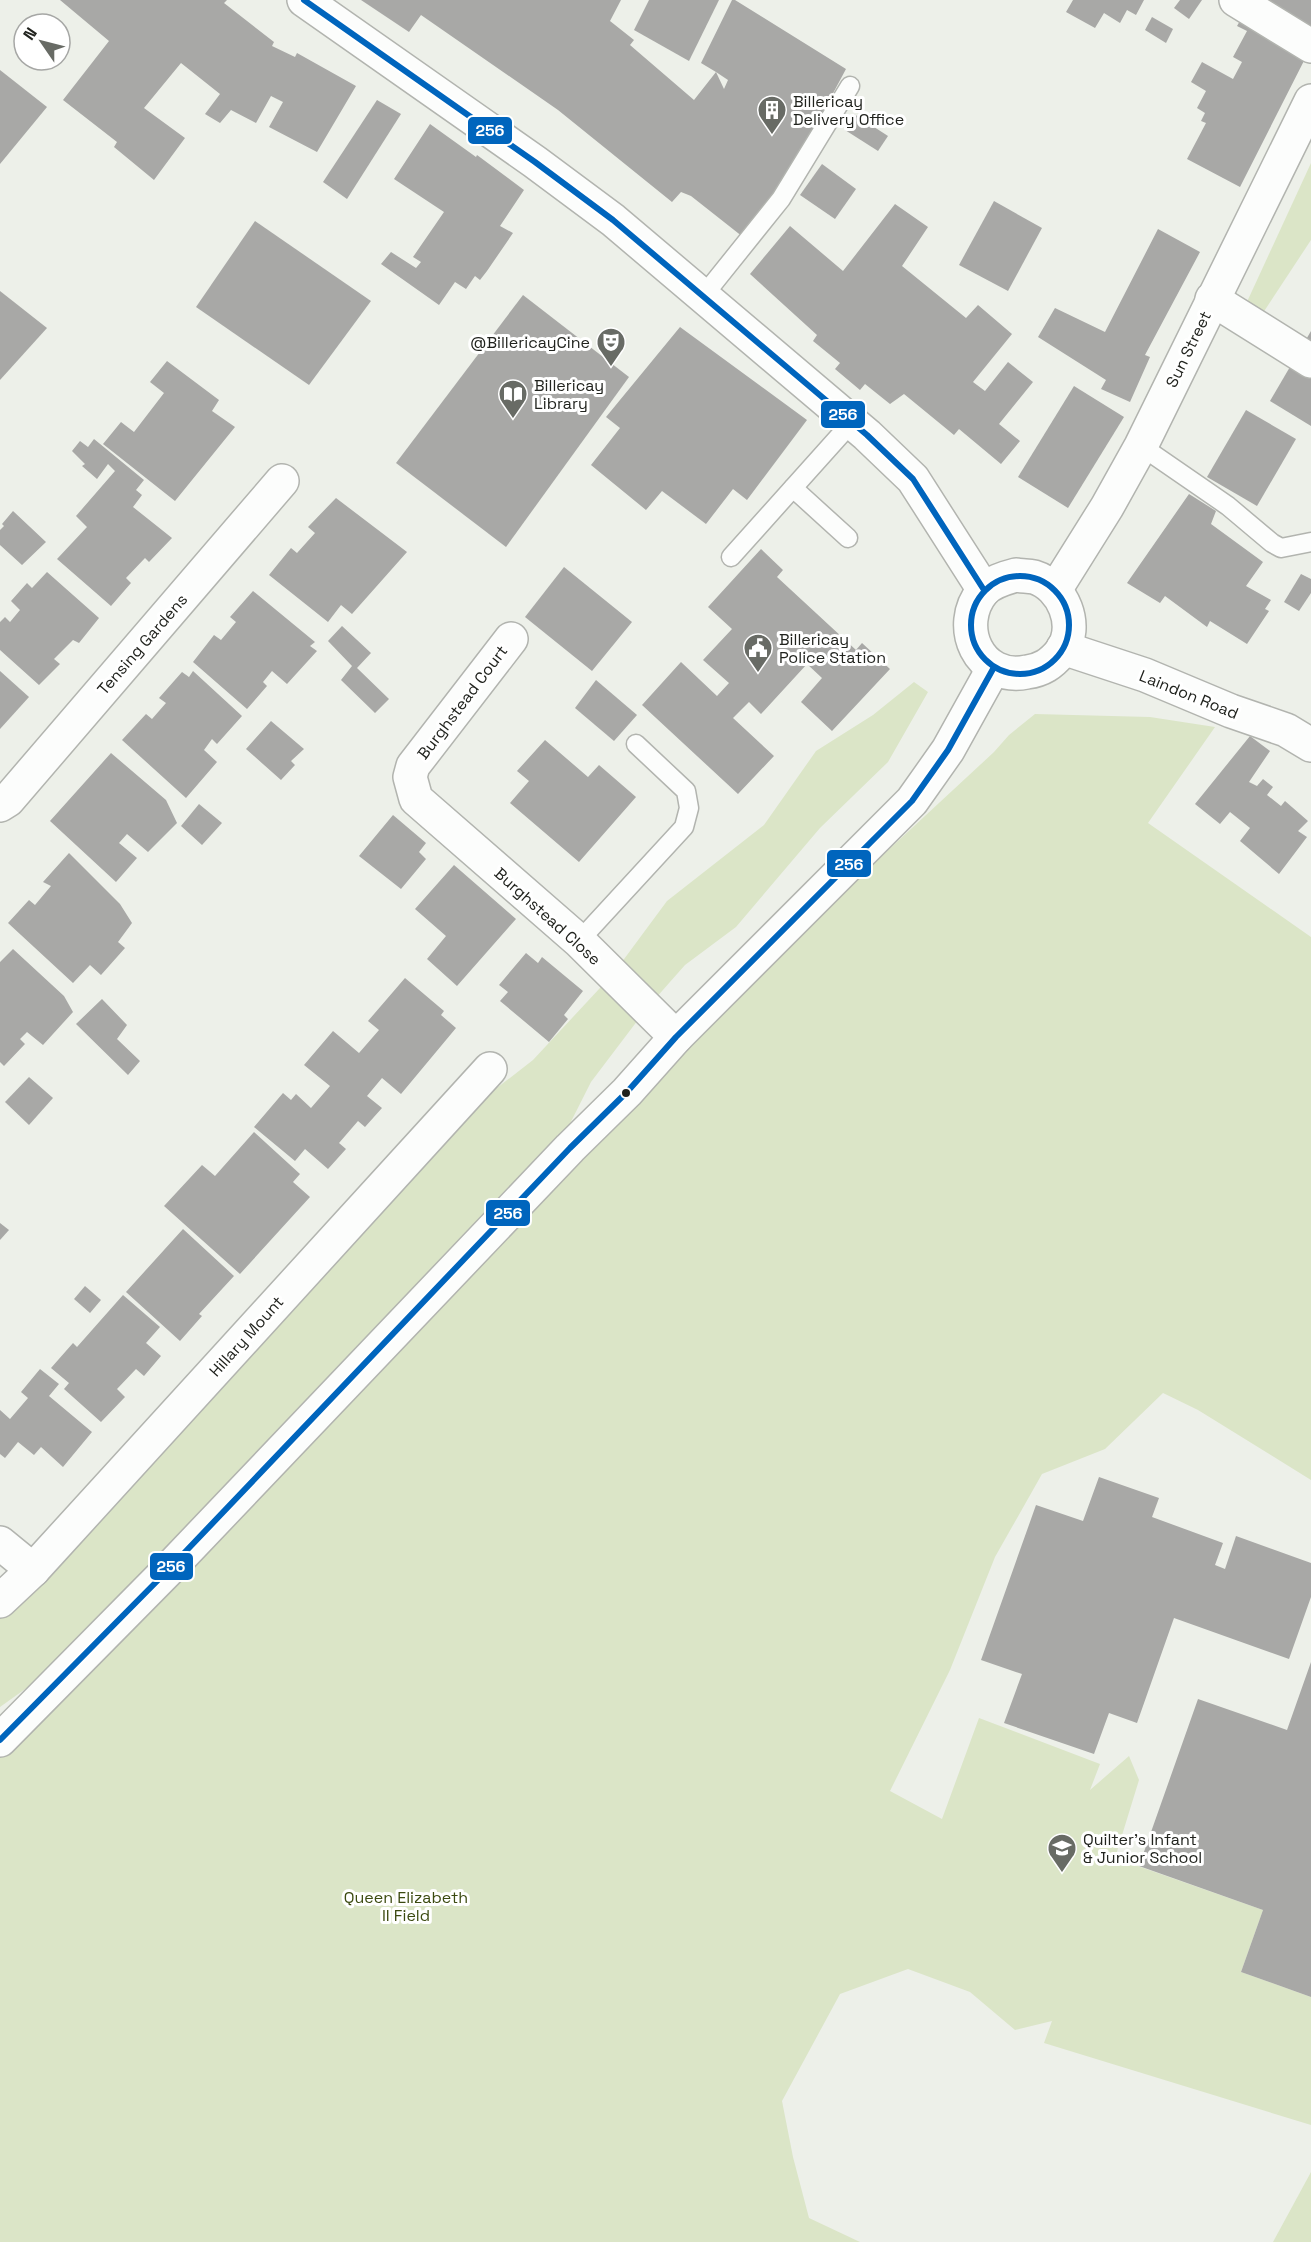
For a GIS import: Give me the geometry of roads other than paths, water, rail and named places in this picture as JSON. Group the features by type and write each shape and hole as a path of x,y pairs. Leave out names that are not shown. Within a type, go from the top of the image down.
{"main road":[{"path":"304,0 535,162 613,220 852,422 913,479 984,590"},
{"path":"1236,0 1311,46"},
{"name":"Sun Street","path":"1055,590 1107,507 1141,446 1311,101"},
{"path":"1212,299 1311,361"},
{"name":"Tensing Gardens","path":"0,805 8,800 282,481"},
{"path":"1016,575 1035,578 1055,590 1064,604 1069,620 1069,632 1063,648 1055,659 1040,670 1017,674 993,669 977,651 970,632 971,614 984,590 1001,579 1016,575"},
{"name":"Burghstead Court","path":"416,799 410,777 413,766 511,639"},
{"name":"Laindon Road","path":"1063,648 1145,675 1231,711 1286,730 1311,745"},
{"path":"0,1740 175,1562 570,1148 627,1092 676,1037 912,801 948,750 993,669"},
{"name":"Burghstead Close","path":"416,799 579,940 676,1037"},
{"name":"Hillary Mount","path":"0,1601 33,1570 490,1069"},
{"path":"0,1543 33,1570"}],"lane":[{"path":"704,295 781,199 850,86"},
{"path":"731,557 852,422"},
{"path":"1141,446 1228,506 1272,543 1281,548 1311,542"},
{"path":"793,488 848,538"},
{"path":"579,940 684,827 689,808 686,792 636,744"}],"place":[{"name":"Billericay Delivery Office","path":"772,136"},
{"name":"@BillericayCine","path":"611,368"},
{"name":"Billericay Library","path":"513,420"},
{"name":"Billericay Police Station","path":"758,674"},
{"name":"Quilter's Infant & Junior School","path":"1062,1874"}],"park label":[{"name":"Queen Elizabeth II Field","path":"406,1906"}]}
